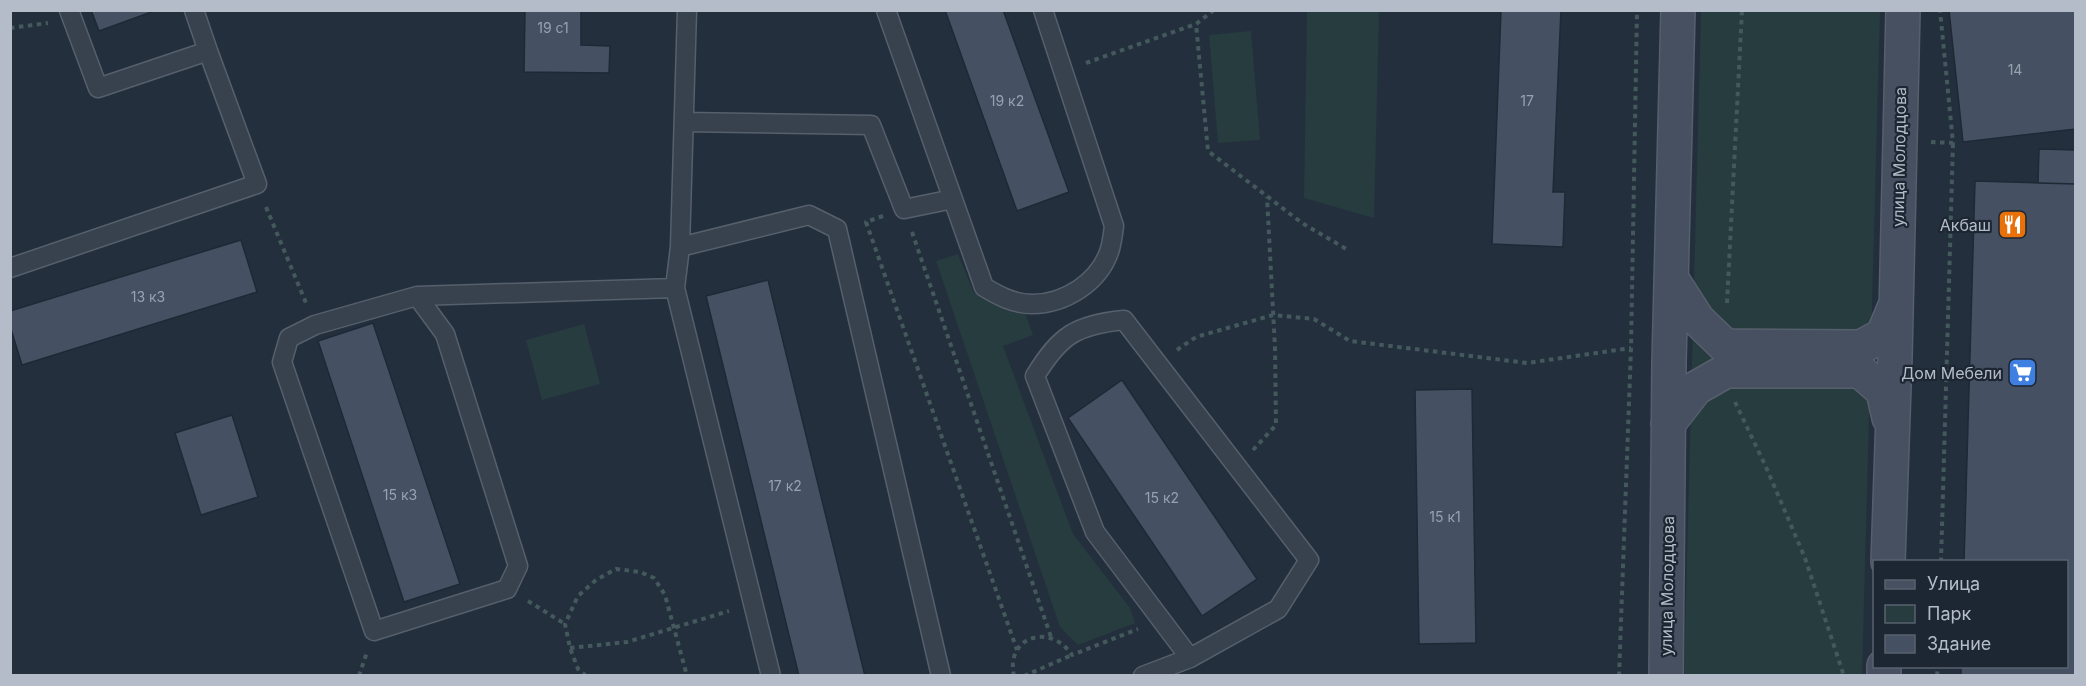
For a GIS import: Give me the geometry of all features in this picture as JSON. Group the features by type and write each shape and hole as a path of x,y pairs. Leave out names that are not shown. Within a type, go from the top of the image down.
{"street":[{"name":"улица Молодцова","path":"1666,675 1668,424 1678,10"},
{"name":"улица Молодцова","path":"1887,560 1903,10"},
{"name":"улица Молодцова","path":"1671,278 1698,320 1725,346 1861,347 1883,335 1895,304"},
{"name":"улица Молодцова","path":"1668,424 1696,388 1726,371 1860,371 1882,391 1892,429"}],"lane":[{"path":"10,268 257,184 194,10"},
{"path":"687,10 680,247 675,288 771,675"},
{"path":"886,10 984,287 1006,299 1031,304 1056,301 1079,290 1097,273 1109,251 1114,226 1043,10"},
{"path":"71,15 98,88 208,51"},
{"path":"684,122 871,125 904,209 953,199"},
{"path":"680,247 809,215 837,229 940,675"},
{"path":"417,296 445,334 518,566 507,589 374,631 282,362 289,338 315,325 417,296 675,288"},
{"path":"1143,675 1190,658 1278,609 1310,560 1124,320 1096,323 1070,334 1050,352 1035,376 1095,532 1190,658"}],"path":[{"path":"1063,72 1196,24 1214,10"},
{"path":"1619,675 1631,348 1637,10"},
{"path":"1940,10 1953,143 1941,560"},
{"path":"10,28 71,15"},
{"path":"1196,24 1208,151 1302,223 1348,250"},
{"path":"1899,140 1953,143"},
{"path":"257,184 315,325"},
{"path":"1238,467 1276,425 1267,196"},
{"path":"1017,650 866,222 904,209 1051,637"},
{"path":"1157,363 1196,337 1273,315 1314,318 1350,341 1527,363 1631,348"},
{"path":"586,675 578,669 570,648 565,624 578,596 596,580 616,569 639,572 654,578 665,595 687,675"},
{"path":"507,589 565,624"},
{"path":"570,648 627,642 753,603"},
{"path":"1024,675 1160,620"},
{"path":"1014,675 1017,650 1032,638 1051,637 1067,647 1072,655"}],"green space":[{"path":"1307,11 1379,11 1374,218 1304,198"},
{"path":"1701,11 1880,11 1862,675 1684,676"},
{"path":"1251,31 1260,140 1218,143 1209,35"},
{"path":"958,254 974,293 997,305 1025,313 1033,335 1003,346 1073,534 1130,608 1135,623 1078,645 1060,627 936,261"},
{"path":"584,324 600,384 542,400 526,340"}],"building":[{"path":"91,10 157,10 99,31"},
{"path":"525,10 581,10 581,45 610,46 609,73 524,72"},
{"path":"945,10 1003,10 1069,192 1017,211"},
{"path":"1501,10 1561,10 1553,192 1565,192 1563,247 1492,244"},
{"path":"1949,10 2076,10 2076,129 1963,142"},
{"path":"2039,149 2076,150 2076,184 2038,183"},
{"name":"Дом Мебели","path":"1975,181 2076,184 2076,676 1961,676 1961,668 2068,668 2068,560 1964,560"},
{"path":"241,240 257,292 22,365 10,326 10,311"},
{"path":"768,280 865,676 799,676 706,296"},
{"path":"373,323 460,584 404,602 318,341"},
{"path":"1122,380 1257,579 1202,616 1068,418"},
{"path":"1472,389 1476,643 1419,644 1415,390"},
{"path":"232,415 258,497 201,515 175,433"}],"place":[{"name":"Акбаш","path":"2012,225"},
{"name":"Дом Мебели","path":"2023,373"}]}
